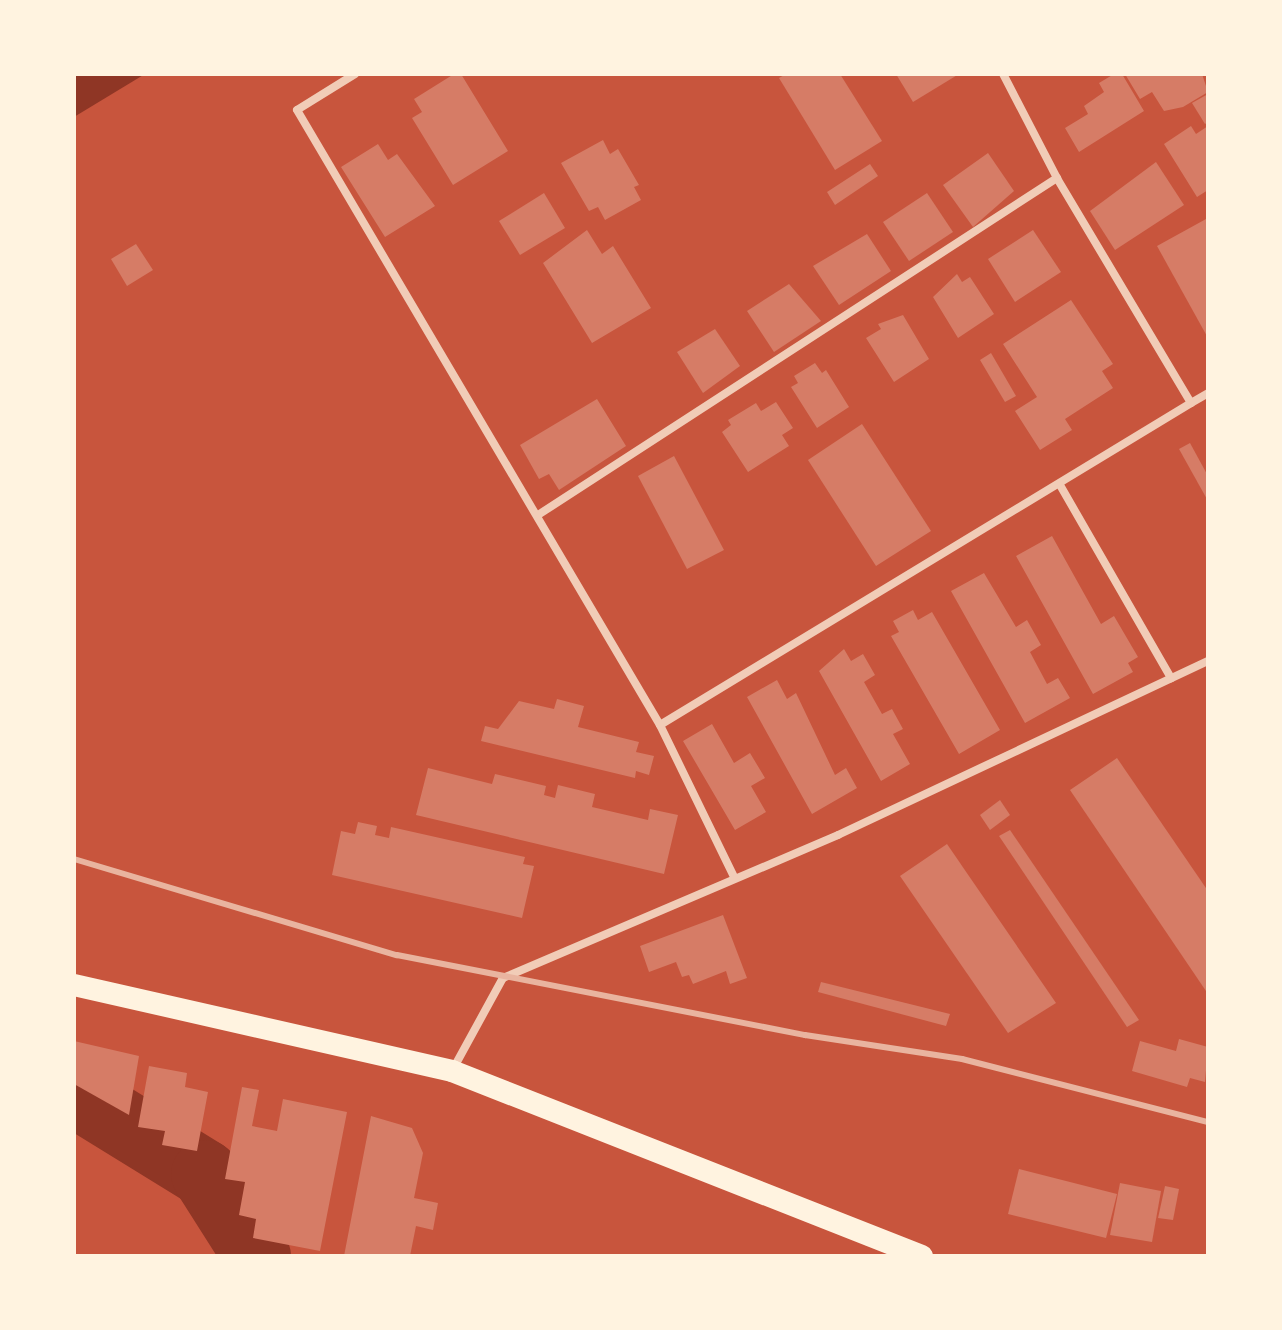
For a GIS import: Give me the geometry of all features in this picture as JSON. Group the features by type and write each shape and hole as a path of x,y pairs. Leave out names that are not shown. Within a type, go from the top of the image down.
{"highway":[{"path":"74,985 452,1071 922,1256"}],"street":[{"path":"355,74 297,110 660,725 734,877"},
{"path":"1003,74 1057,178 1191,403"},
{"path":"538,515 1057,178"},
{"path":"660,725 1208,393"},
{"path":"1060,485 1171,678"},
{"path":"452,1071 503,978 838,835 1208,661"}],"shaded area":[{"path":"74,74 145,74 74,117"}],"building":[{"path":"454,74 461,74 508,151 453,185 412,118 422,112 414,99"},
{"path":"786,74 840,74 882,141 835,170 779,78"},
{"path":"896,74 959,74 913,102"},
{"path":"1114,74 1122,74 1144,111 1079,152 1065,128 1088,114 1084,106 1104,92 1099,83"},
{"path":"1125,74 1202,74 1208,92 1183,107 1164,111 1152,92 1140,99"},
{"path":"1208,94 1208,122 1205,124 1192,103"},
{"path":"1191,126 1196,134 1208,126 1208,190 1197,197 1164,144"},
{"path":"603,140 610,154 618,149 639,185 634,187 641,200 605,220 598,207 589,211 561,163"},
{"path":"378,144 388,160 397,154 435,206 385,237 341,167"},
{"path":"988,153 1014,191 973,227 943,185"},
{"path":"1156,162 1184,205 1115,250 1090,211"},
{"path":"870,164 878,176 835,205 827,192"},
{"path":"544,193 565,228 520,255 499,221"},
{"path":"927,193 953,232 909,261 883,222"},
{"path":"1206,219 1208,222 1208,338 1157,246"},
{"path":"587,230 602,254 613,246 651,308 592,343 543,263"},
{"path":"1033,230 1061,272 1015,302 988,259"},
{"path":"867,234 891,271 839,305 813,266"},
{"path":"136,244 153,270 127,286 111,259"},
{"path":"957,274 962,282 970,277 994,314 958,338 933,297"},
{"path":"789,284 821,321 774,352 747,311"},
{"path":"1071,300 1113,364 1102,371 1113,388 1065,419 1072,430 1040,450 1015,411 1037,397 1003,344"},
{"path":"903,315 929,359 894,382 866,338 881,329 878,324"},
{"path":"715,329 740,366 703,393 677,352"},
{"path":"991,353 1016,396 1005,402 980,360"},
{"path":"815,363 822,373 826,370 849,407 817,428 791,387 798,383 794,376"},
{"path":"597,399 626,446 559,490 549,474 539,479 520,445"},
{"path":"776,402 793,428 782,435 789,446 748,472 722,432 731,425 728,420 756,403 761,411"},
{"path":"862,424 931,531 876,566 808,460"},
{"path":"1190,443 1208,476 1208,501 1179,449"},
{"path":"674,456 724,550 687,569 638,476"},
{"path":"1052,536 1101,624 1114,616 1138,657 1128,663 1133,672 1093,694 1016,556"},
{"path":"984,573 1016,627 1027,620 1041,645 1030,652 1047,684 1058,678 1070,698 1025,723 951,591"},
{"path":"913,610 918,620 932,612 1000,730 959,754 891,636 899,632 893,621"},
{"path":"844,649 851,661 863,654 875,675 864,682 882,714 892,709 903,729 893,734 910,764 881,781 819,671"},
{"path":"777,680 787,699 796,693 835,775 846,768 857,788 812,814 747,697"},
{"path":"557,699 584,706 578,727 639,742 636,752 654,756 649,775 636,771 635,778 481,741 485,726 498,729 519,701 554,709"},
{"path":"712,724 734,763 750,753 765,778 751,786 766,812 735,830 683,741"},
{"path":"1117,758 1208,891 1208,994 1070,790"},
{"path":"428,768 492,784 495,774 546,786 544,795 555,798 558,785 595,794 592,807 648,820 650,809 678,815 664,874 416,815"},
{"path":"1000,800 1010,815 990,830 980,815"},
{"path":"358,822 377,826 375,835 389,838 391,827 525,857 523,864 534,866 522,918 332,875 341,831 355,834"},
{"path":"1010,830 1139,1020 1127,1027 999,836"},
{"path":"947,844 1056,1003 1008,1033 900,876"},
{"path":"723,915 747,978 730,984 726,971 693,984 689,975 682,977 676,962 649,972 640,946"},
{"path":"821,982 950,1014 946,1026 818,992"},
{"path":"1179,1039 1208,1047 1205,1082 1190,1078 1187,1087 1132,1071 1140,1041 1176,1051"},
{"path":"74,1041 139,1056 129,1115 74,1084"},
{"path":"149,1066 187,1073 185,1087 208,1092 197,1151 162,1145 165,1131 138,1127"},
{"path":"242,1087 259,1090 252,1126 277,1131 283,1099 347,1112 320,1251 253,1238 256,1219 239,1215 245,1182 225,1179"},
{"path":"371,1116 412,1128 423,1153 414,1198 438,1203 433,1230 416,1226 410,1256 344,1256"},
{"path":"1019,1169 1117,1194 1106,1238 1008,1214"},
{"path":"1120,1183 1161,1191 1152,1242 1110,1235"},
{"path":"1165,1186 1179,1189 1173,1220 1158,1218"}],"waterway":[{"path":"74,1093 205,1174 257,1256"}],"railway":[{"path":"74,859 397,955 805,1035 962,1059 1208,1122"}]}
